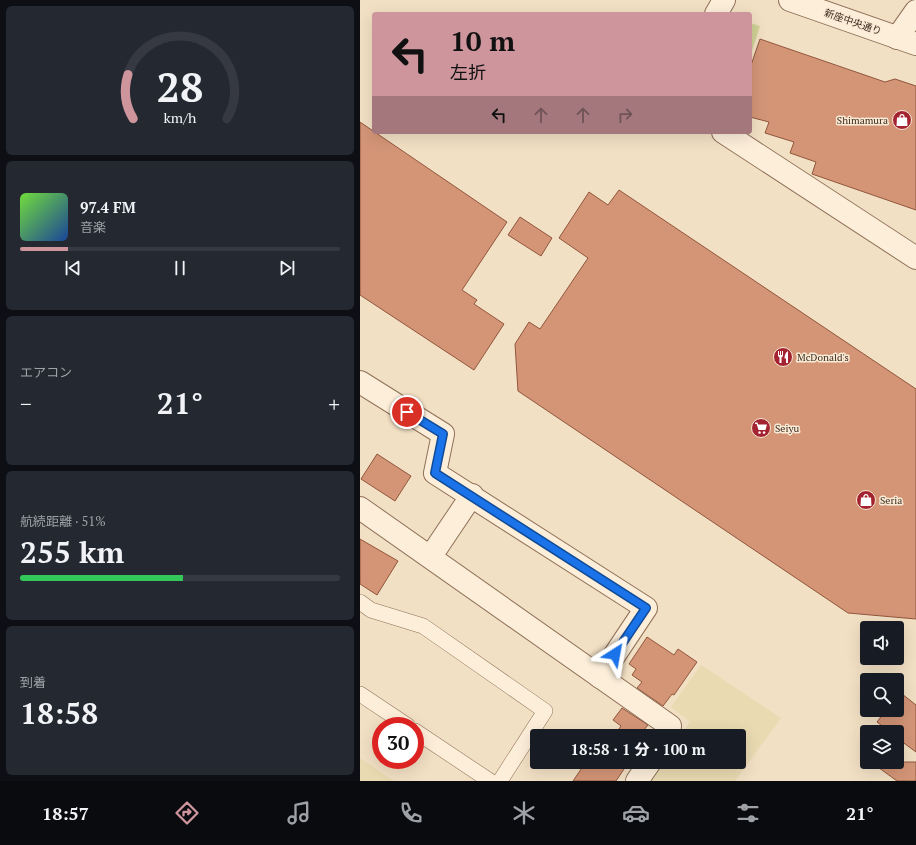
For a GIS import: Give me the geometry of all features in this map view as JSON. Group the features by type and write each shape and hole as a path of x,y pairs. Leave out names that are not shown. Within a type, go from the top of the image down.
{"street":[{"path":"717,12 724,0"},
{"name":"新座中央通り","path":"790,0 907,41"},
{"path":"907,41 916,11"},
{"path":"725,134 916,258"},
{"path":"360,382 443,434 435,473 472,495 646,608 600,677"},
{"path":"431,556 472,495"},
{"path":"360,508 431,556 670,726 670,729"},
{"path":"637,781 645,769"}],"lane":[{"path":"360,602 372,610 423,626 545,711 500,781"},
{"path":"360,694 394,717"},
{"path":"424,737 490,781"}],"shaded area":[{"path":"701,665 781,718 746,766 746,729 685,729 690,722 671,707"},
{"path":"360,758 372,766 372,769 376,769 394,781 360,781"},
{"path":"657,769 744,769 735,781 648,781"}],"green space":[{"path":"752,24 760,26 752,51"}],"building":[{"path":"760,39 885,82 895,79 916,86 916,210 812,174 816,162 790,153 794,142 765,133 769,122 752,118 752,62"},
{"path":"360,122 372,130 372,134 378,134 507,222 462,290 477,300 474,304 504,324 474,370 360,295"},
{"path":"619,190 916,389 916,619 848,613 518,391 515,344 529,322 540,329 588,258 559,238 589,192 608,205"},
{"path":"520,217 552,238 541,256 508,235"},
{"path":"377,454 411,476 395,501 361,479"},
{"path":"360,539 398,561 377,595 360,584"},
{"path":"647,637 674,655 678,649 697,662 674,695 672,694 663,706 637,688 642,682 632,675 636,669 629,664"},
{"path":"904,696 916,705 916,752 904,743 904,725 881,725 877,722 881,717 904,717"},
{"path":"622,708 648,725 645,729 619,729 621,726 613,720"},
{"path":"904,762 916,762 916,781 897,781 881,769 904,769"},
{"path":"581,769 624,769 616,781 573,781"}],"place":[{"name":"Shimamura","path":"902,120"},
{"name":"McDonald's","path":"783,357"},
{"name":"Seiyu","path":"761,428"},
{"name":"Seria","path":"866,500"}],"route":[{"path":"407,412 443,434 435,473 472,495 646,608 615,654"}]}
